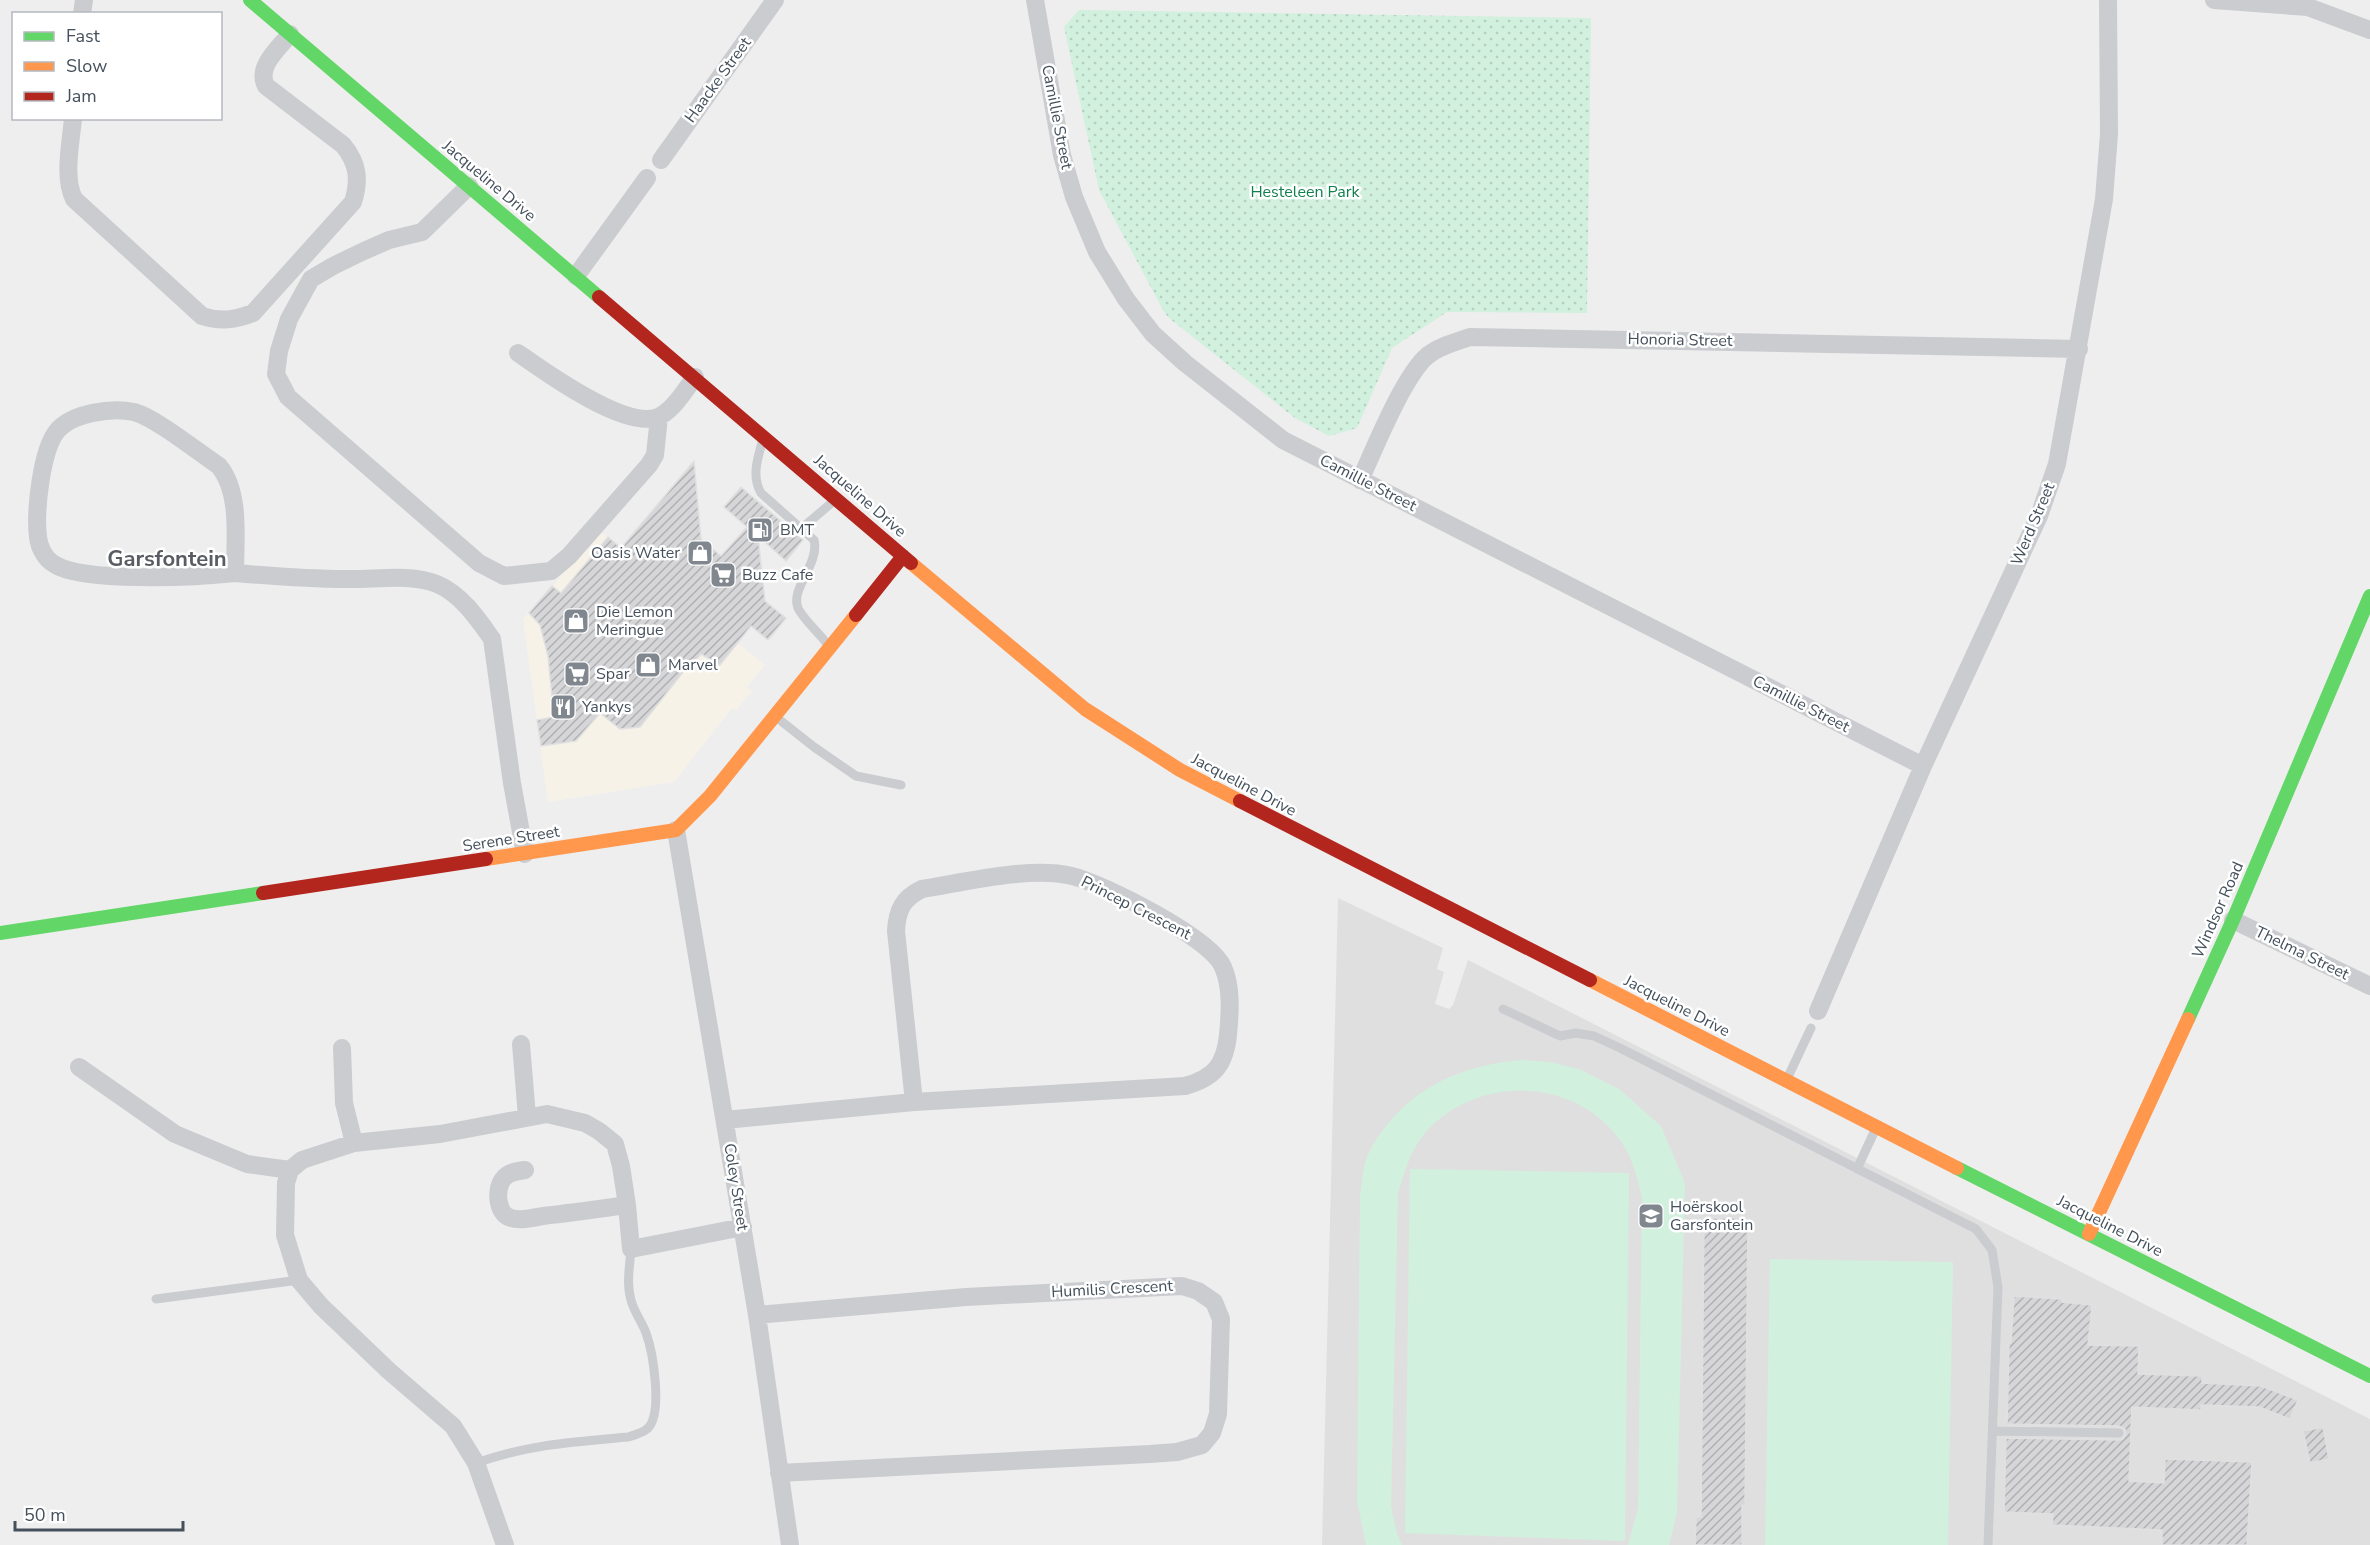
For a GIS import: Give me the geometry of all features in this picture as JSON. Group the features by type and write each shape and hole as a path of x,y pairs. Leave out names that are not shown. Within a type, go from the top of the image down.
{"street":[{"name":"Jacqueline Drive","path":"250,0 1085,709 1180,770 1335,852 1876,1128 2370,1376"},
{"name":"Haacke Street","path":"662,160 776,0"},
{"name":"Camillie Street","path":"1035,0 1062,155 1074,197 1097,252 1126,299 1153,334 1233,402 1283,440 1923,766"},
{"name":"Werd Street","path":"1814,1020 1923,766 2040,516 2049,492 2065,430 2104,199 2109,134 2108,0"},
{"path":"2214,0 2310,3 2370,30"},
{"path":"72,120 68,179 69,189 74,199 202,316 226,321 241,318 253,313 353,202 358,186 353,156 343,145 266,86 262,79 262,69 290,34"},
{"path":"576,276 647,178"},
{"path":"469,186 422,232 389,240 311,279 289,319 279,351 276,374 288,397 479,563 504,576 551,571 569,556 649,465 655,455 659,417"},
{"name":"Honoria Street","path":"1360,480 1399,398 1420,363 1429,354 1442,347 1470,337 2079,349"},
{"path":"518,353 552,377 590,399 640,420 659,417 667,412 695,377"},
{"path":"235,573 231,485 219,466 154,422 134,412 102,411 78,417 59,429 52,438 41,470 38,537 46,558 54,565 81,574 105,576 184,577 235,573 286,577 416,580 440,585 458,598 483,625 492,639 512,783 525,854"},
{"path":"676,830 710,796 903,556"},
{"name":"Windsor Road","path":"2089,1234 2233,920 2370,596"},
{"name":"Serene Street","path":"0,933 676,830"},
{"name":"Coley Street","path":"676,830 743,1227 790,1545"},
{"name":"Princep Crescent","path":"725,1120 914,1102 1185,1086 1200,1082 1212,1075 1222,1061 1227,1048 1228,990 1222,964 1202,942 1177,926 1090,882 1073,876 1034,872 922,889 911,894 903,902 897,915 896,931 914,1102"},
{"name":"Thelma Street","path":"2233,920 2370,986"},
{"path":"521,1044 526,1117"},
{"path":"342,1048 344,1103 354,1143"},
{"path":"79,1067 175,1134 247,1164 290,1170"},
{"path":"505,1545 476,1463 453,1426 389,1371 321,1306 299,1280 285,1235 286,1183 290,1170 302,1160 354,1143 440,1134 547,1114 585,1123 615,1144 627,1205 631,1249 743,1227"},
{"path":"525,1170 515,1171 501,1181 499,1207 503,1214 510,1218 542,1217 627,1205"},
{"name":"Humilis Crescent","path":"757,1315 966,1297 1182,1286 1198,1291 1214,1302 1221,1318 1218,1414 1212,1433 1202,1445 1177,1452 1150,1454 779,1473"}],"lane":[{"path":"764,436 757,460 756,484 761,493 814,540 816,550 798,590 798,609 830,647"},
{"path":"802,528 837,498"},
{"path":"774,716 856,776 901,785"},
{"path":"1503,1009 1560,1036 1576,1033 1603,1040 1976,1229 1992,1250 1998,1287 1988,1545"},
{"path":"1786,1081 1814,1020"},
{"path":"1857,1169 1876,1128"},
{"path":"476,1463 511,1451 542,1445 628,1437 650,1427 655,1412 656,1392 646,1332 630,1299 628,1280 631,1249"},
{"path":"156,1299 299,1280"},
{"path":"1994,1431 2119,1433"}],"shaded area":[{"path":"601,532 765,665 747,687 752,691 736,710 732,708 674,782 548,802 523,619"},
{"name":"Hoërskool Garsfontein","path":"1338,898 1443,948 1437,969 1444,972 1435,1004 1449,1009 1453,1005 1468,960 2370,1419 2370,1545 1322,1545"}],"green space":[{"name":"Hesteleen Park","path":"1079,10 1591,18 1587,313 1447,312 1392,348 1357,428 1329,436 1295,418 1169,318 1099,190 1064,27"},
{"path":"1523,1060 1549,1062 1579,1069 1619,1089 1661,1126 1685,1183 1677,1513 1669,1545 1628,1545 1638,1508 1642,1199 1635,1170 1622,1143 1602,1120 1578,1104 1551,1094 1523,1091 1494,1093 1467,1102 1442,1117 1421,1138 1405,1171 1398,1193 1391,1506 1397,1534 1402,1545 1366,1545 1357,1501 1360,1196 1365,1163 1379,1135 1419,1094 1451,1076 1468,1070"},
{"path":"1410,1169 1629,1173 1625,1541 1405,1533"},
{"path":"1770,1259 1953,1262 1948,1545 1765,1545"}],"building":[{"path":"694,461 701,539 721,556 747,527 724,507 741,487 803,540 786,561 758,536 765,601 786,618 768,640 751,626 720,665 701,654 689,668 687,667 640,727 620,729 600,713 576,741 541,746 537,720 554,717 548,656 540,625 529,613 552,586 561,593 608,537 621,548"},
{"path":"1704,1218 1748,1218 1745,1505 1742,1505 1742,1545 1695,1545 1696,1517 1701,1517"},
{"path":"2014,1296 2062,1299 2062,1302 2092,1305 2088,1345 2139,1346 2138,1374 2202,1376 2202,1383 2261,1386 2298,1400 2290,1419 2259,1407 2201,1405 2201,1410 2132,1407 2129,1481 2164,1483 2165,1459 2252,1462 2247,1545 2162,1545 2162,1530 2052,1525 2053,1514 2004,1512 2006,1438 2119,1440 2123,1439 2126,1434 2125,1429 2119,1426 2007,1424 2009,1343 2011,1343"},
{"path":"2323,1427 2329,1459 2310,1463 2303,1431"}],"traffic: fast":[{"path":"250,0 599,297"},
{"path":"2188,1019 2233,920 2370,596"},
{"path":"0,933 263,893"},
{"path":"1957,1168 2370,1376"}],"traffic: slow":[{"path":"911,563 1085,709 1180,770 1240,801"},
{"path":"486,859 676,830 710,796 856,615"},
{"path":"1590,980 1957,1168"},
{"path":"2089,1234 2188,1019"}],"traffic: jam":[{"path":"599,297 911,563"},
{"path":"856,615 903,556"},
{"path":"1240,801 1590,980"},
{"path":"263,893 486,859"}],"place":[{"name":"BMT","path":"760,530"},
{"name":"Oasis Water","path":"700,553"},
{"name":"Buzz Cafe","path":"723,575"},
{"name":"Die Lemon Meringue","path":"576,621"},
{"name":"Marvel","path":"648,665"},
{"name":"Spar","path":"577,674"},
{"name":"Yankys","path":"563,707"},
{"name":"Hoërskool Garsfontein","path":"1651,1216"}],"district":[{"name":"Garsfontein","path":"167,559"}]}
